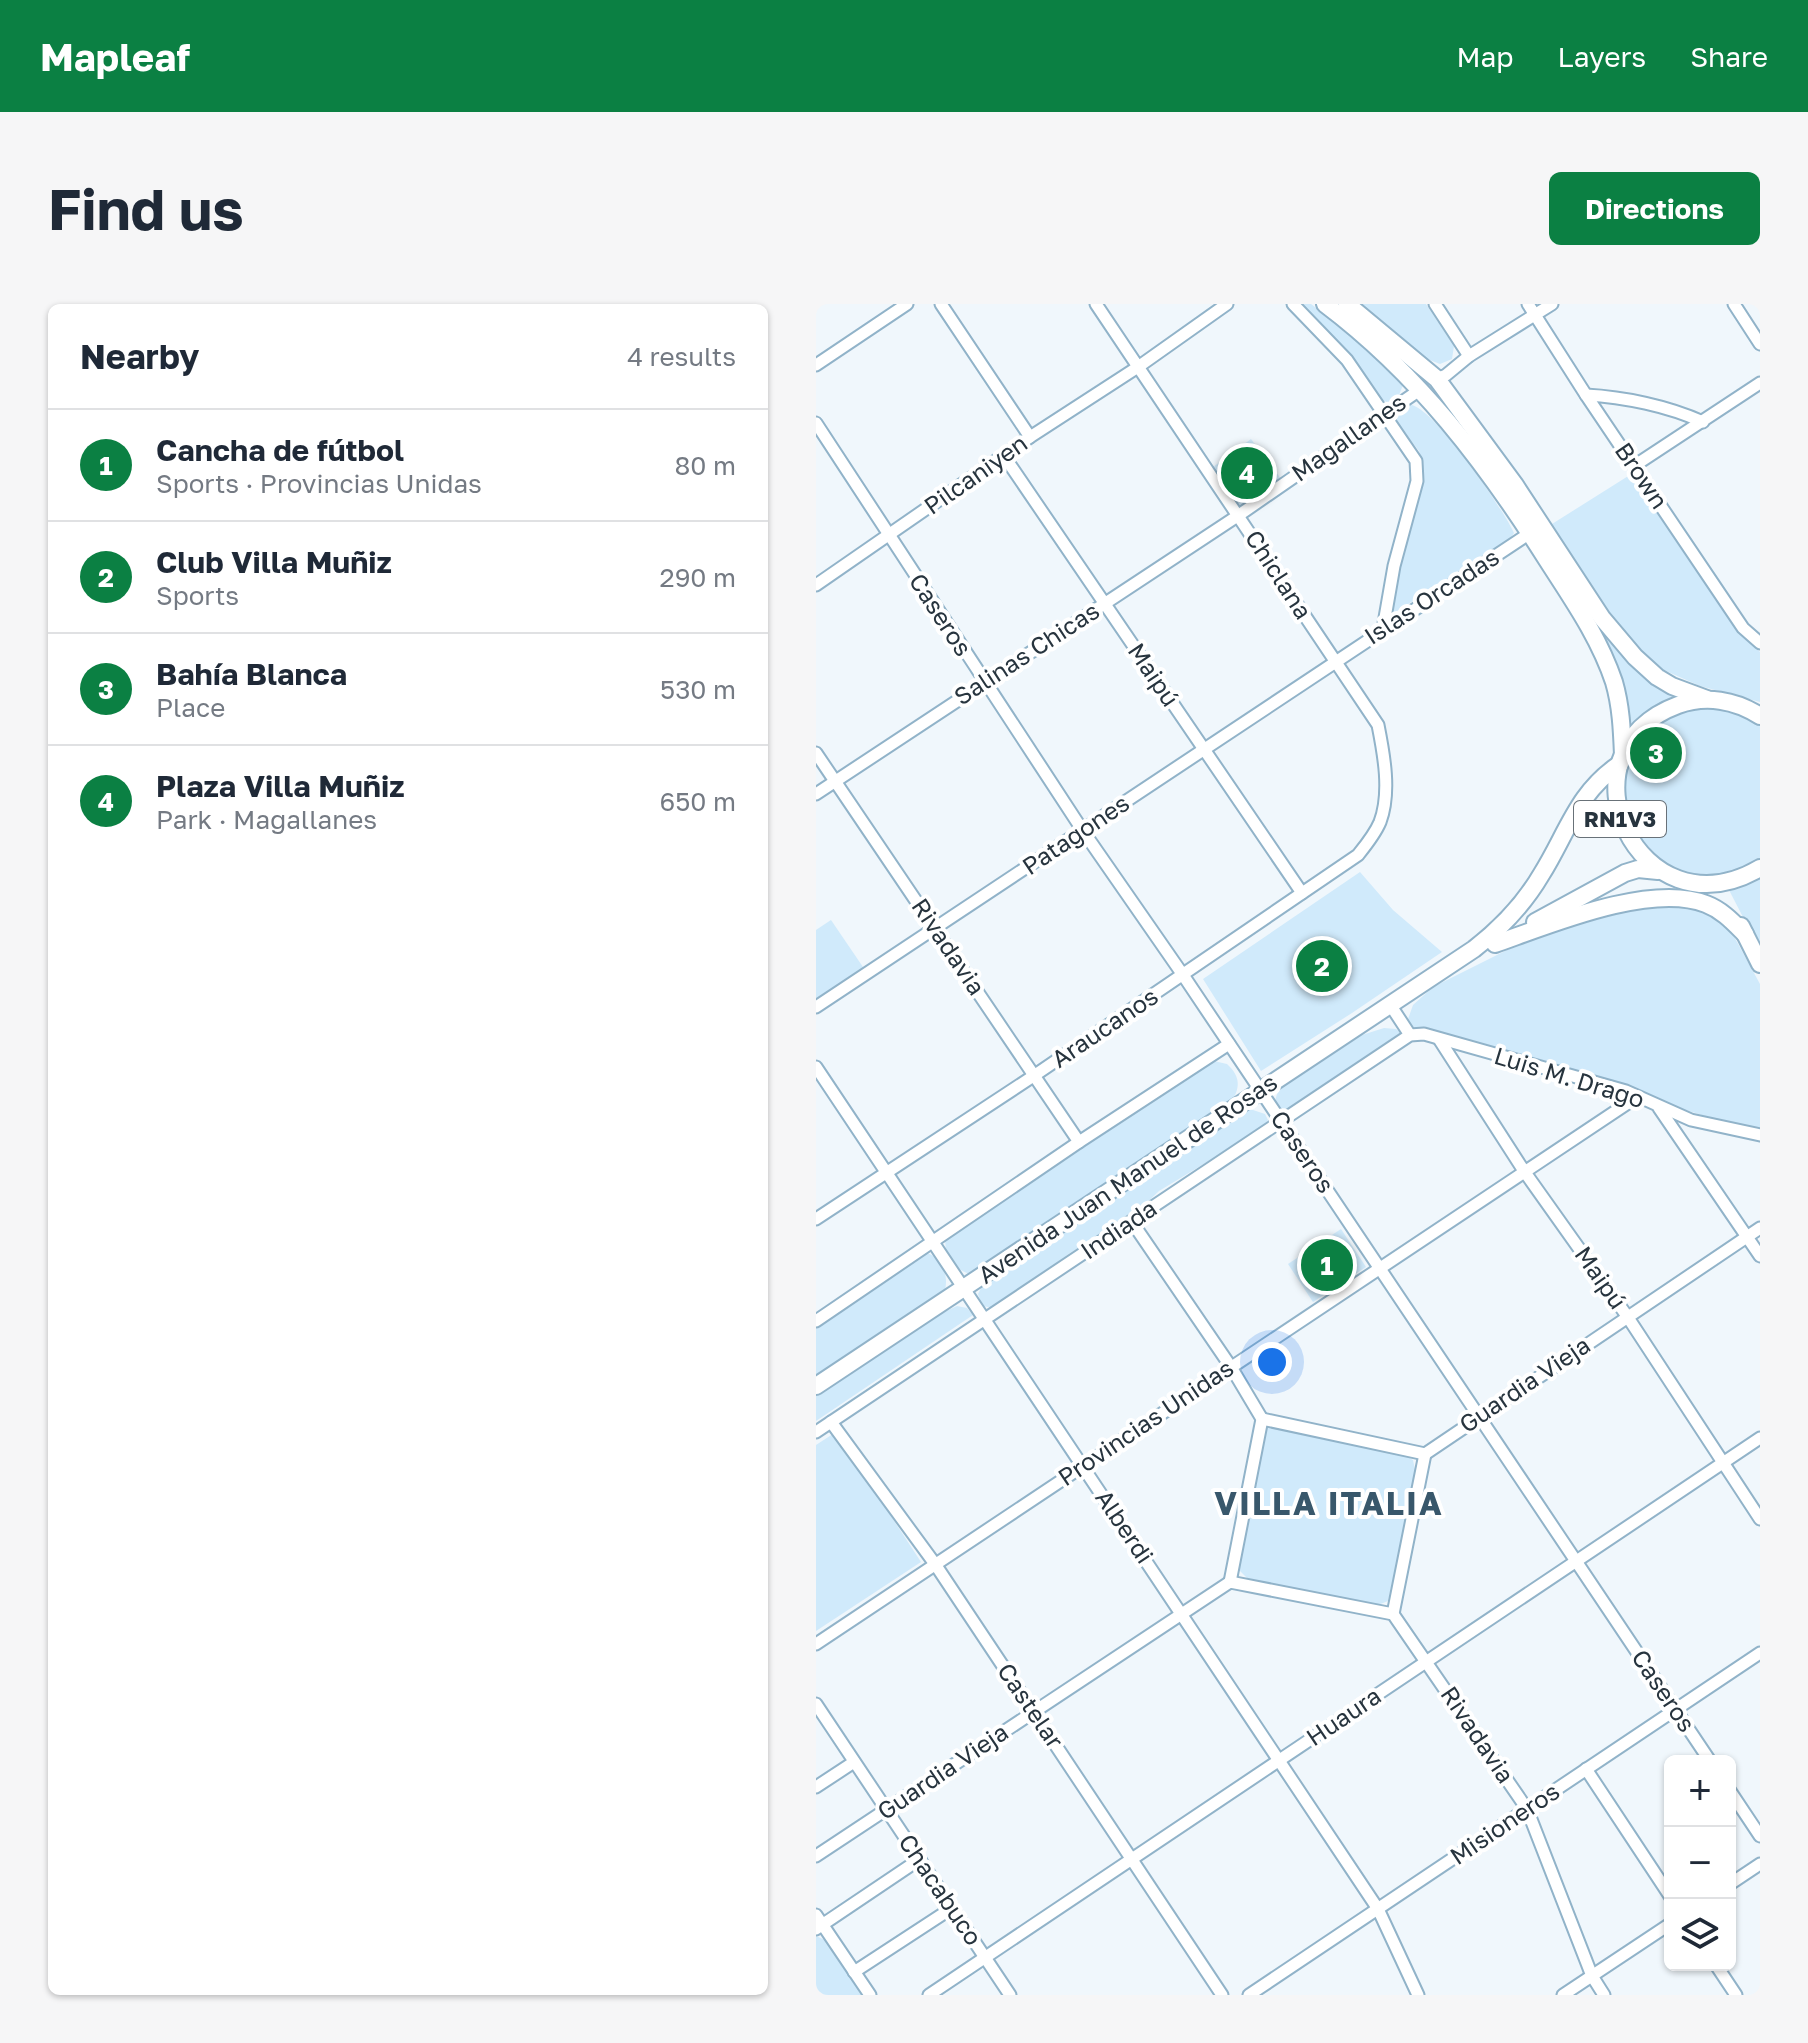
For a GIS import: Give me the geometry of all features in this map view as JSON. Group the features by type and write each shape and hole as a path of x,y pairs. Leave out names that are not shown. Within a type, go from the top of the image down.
{"main road":[{"name":"RN1V3","path":"1325,304 1374,344 1421,389 1492,475 1588,624 1603,655 1619,702 1621,759 1616,796 1622,826 1632,845 1647,861 1683,881 1726,883 1746,877 1760,868"},
{"path":"1347,304 1437,379 1515,485 1587,596 1623,643 1657,677 1687,693 1728,701 1756,711"},
{"name":"Avenida Juan Manuel de Rosas","path":"816,1386 1391,1006 1486,939 1521,905 1582,799 1621,759 1634,736 1648,721 1676,706 1707,699"},
{"name":"Avenida Juan Manuel de Rosas","path":"1441,972 1625,873 1646,869 1664,873"},
{"path":"1683,881 1717,899 1745,934 1760,964"},
{"path":"1495,944 1596,910 1668,898 1693,900 1714,908 1745,934"}],"street":[{"path":"816,365 907,304"},
{"path":"941,304 1030,437"},
{"name":"Chiclana","path":"1096,304 1378,725 1385,768 1385,796 1380,822"},
{"name":"Pilcaniyen","path":"816,585 1227,304"},
{"path":"1293,304 1347,360 1412,454 1417,469 1417,481 1394,566 1383,629"},
{"path":"1435,304 1469,356"},
{"name":"Brown","path":"1528,304 1743,628 1760,643"},
{"path":"1437,379 1552,304"},
{"path":"1734,304 1760,344"},
{"path":"1634,466 1760,383"},
{"name":"Magallanes","path":"1239,515 1421,389"},
{"path":"1586,395 1608,396 1687,415 1703,422"},
{"name":"Caseros","path":"816,423 1083,831 1183,975 1706,1755"},
{"name":"Maipú","path":"1004,456 1302,893"},
{"name":"Salinas Chicas","path":"816,794 1239,515"},
{"name":"Islas Orcadas","path":"1335,663 1530,533"},
{"name":"Patagones","path":"816,1007 1335,663"},
{"name":"Rivadavia","path":"816,753 1079,1142"},
{"name":"Araucanos","path":"816,1219 1035,1075 1358,855 1380,822"},
{"path":"1391,1006 1410,1035"},
{"name":"Indiada","path":"816,1432 1410,1035 1424,1034"},
{"name":"Luis M. Drago","path":"1424,1034 1626,1091 1691,1120 1760,1135"},
{"name":"Maipú","path":"1439,1039 1524,1171 1627,1316 1760,1519"},
{"path":"816,1321 1229,1044"},
{"name":"Alberdi","path":"816,1067 1378,1909 1418,1995"},
{"name":"Provincias Unidas","path":"816,1644 1637,1097"},
{"path":"1658,1106 1760,1256"},
{"path":"1132,1222 1231,1367 1262,1419 1230,1582 1393,1614 1425,1454 1262,1419"},
{"name":"Guardia Vieja","path":"1425,1454 1760,1228"},
{"name":"Castelar","path":"831,1422 935,1564 1222,1995"},
{"name":"Huaura","path":"929,1995 1760,1438"},
{"name":"Guardia Vieja","path":"816,1856 1230,1582"},
{"name":"Rivadavia","path":"1393,1614 1527,1809 1592,1976 1604,1995"},
{"name":"Misioneros","path":"1249,1995 1760,1653"},
{"name":"Chacabuco","path":"818,1711 1010,1995"},
{"path":"816,1787 854,1762"},
{"path":"1586,1769 1664,1887"},
{"path":"1736,1800 1760,1836"},
{"path":"870,1995 818,1923 920,1859"},
{"path":"1736,1880 1760,1864"},
{"path":"854,1972 952,1908"},
{"path":"1563,1995 1664,1928"},
{"path":"1720,1971 1736,1995"}],"shaded area":[{"path":"1299,304 1311,304 1372,351 1403,385 1397,400 1389,403 1382,400"},
{"path":"1332,304 1339,304 1367,327 1431,387 1466,427 1585,601 1684,697 1657,707 1628,735 1628,702 1617,668 1523,514"},
{"path":"1360,304 1426,304 1454,346 1452,359 1440,364 1422,357"},
{"path":"1412,405 1423,411 1452,442 1497,503 1514,533 1509,540 1394,613 1391,605 1419,494 1423,464 1419,451 1394,419 1395,412"},
{"path":"1251,439 1282,480 1240,508 1213,467"},
{"path":"1633,473 1736,628 1760,652 1760,702 1700,686 1657,667 1606,611 1552,524"},
{"path":"1700,706 1728,708 1760,724 1760,859 1754,864 1714,877 1673,870 1640,845 1622,807 1625,765 1638,740 1672,713"},
{"path":"1360,872 1393,910 1442,952 1261,1071 1203,979"},
{"path":"1760,875 1760,950 1729,890 1731,886"},
{"path":"1654,903 1707,910 1731,931 1760,984 1760,1133 1709,1122 1705,1116 1653,1100 1626,1085 1415,1028 1407,1022 1413,1005 1433,987 1541,933 1573,920"},
{"path":"831,920 865,970 816,1002 816,930"},
{"path":"1384,1028 1396,1029 1402,1034 1291,1109 1277,1108 1276,1096 1284,1086 1362,1035"},
{"path":"1214,1061 1227,1064 1236,1075 1238,1083 1234,1097 971,1274 959,1269 951,1260 946,1248 946,1235"},
{"path":"1250,1109 1265,1114 1268,1120 1265,1127 1159,1191 1138,1211 1070,1253 994,1308 982,1306 978,1294 984,1282"},
{"path":"1341,1229 1366,1267 1313,1302 1288,1264"},
{"path":"927,1253 943,1267 945,1290 816,1379 816,1325"},
{"path":"957,1306 967,1308 973,1315 816,1421 816,1396 940,1314"},
{"path":"1275,1425 1413,1460 1416,1475 1388,1601 1378,1605 1248,1579 1239,1570 1265,1430"},
{"path":"836,1432 921,1562 816,1631 816,1445"},
{"path":"816,1936 825,1940 862,1995 816,1995"}],"place":[{"name":"Plaza Villa Muñiz","path":"1247,473"},
{"name":"Bahía Blanca","path":"1656,753"},
{"name":"Club Villa Muñiz","path":"1322,966"},
{"name":"Cancha de fútbol","path":"1327,1265"}],"district":[{"name":"VILLA ITALIA","path":"1329,1504"}]}
